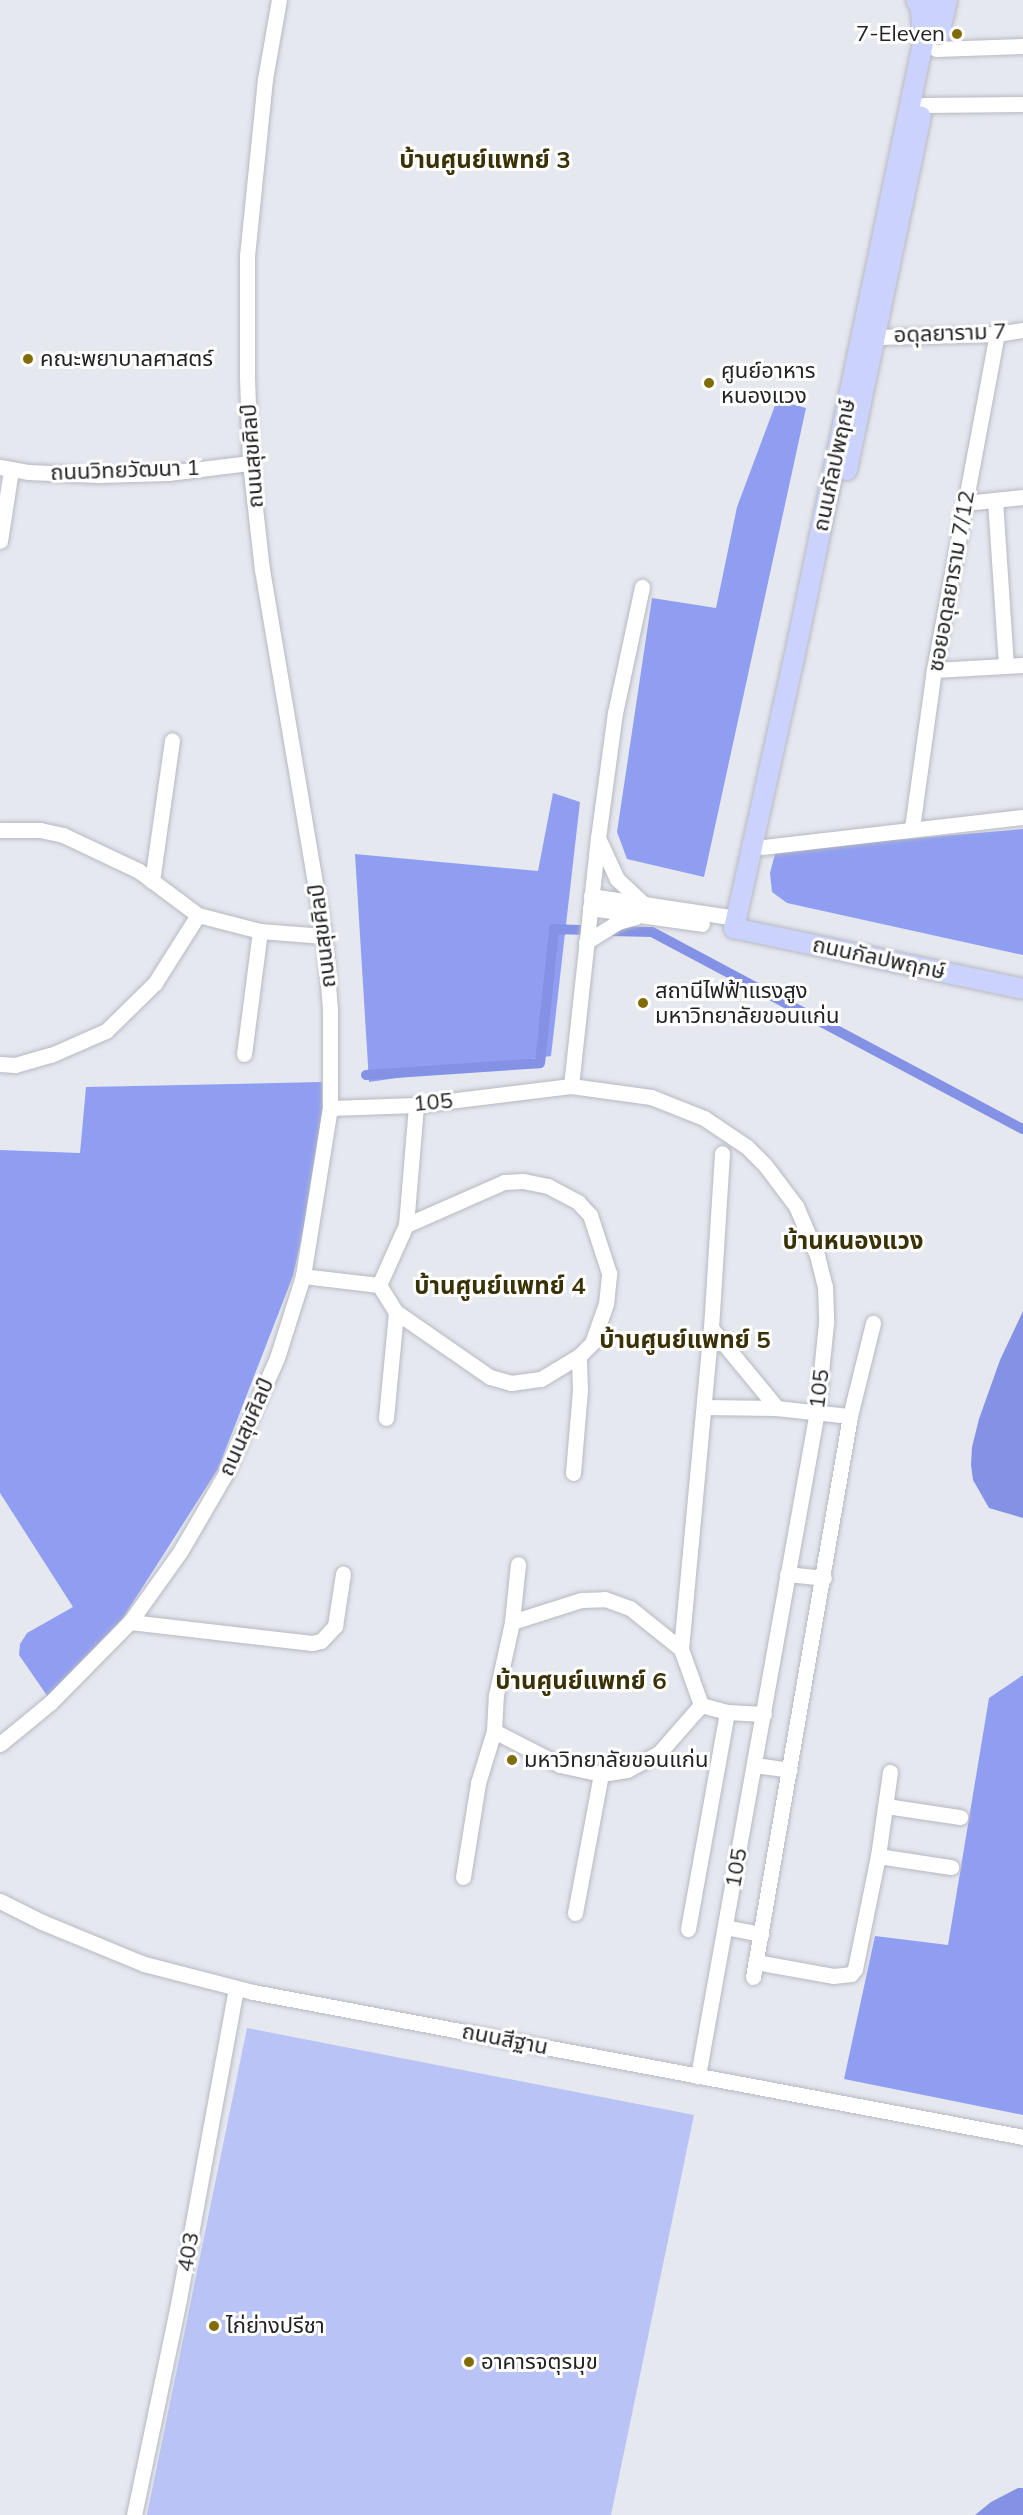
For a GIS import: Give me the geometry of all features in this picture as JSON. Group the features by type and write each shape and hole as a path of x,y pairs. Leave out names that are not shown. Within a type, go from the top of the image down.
{"main road":[{"path":"916,0 921,9 922,26 917,77"},
{"name":"ถนนกัลปพฤกษ์","path":"741,924 794,658 933,0"},
{"name":"ถนนกัลปพฤกษ์","path":"741,924 764,848 947,0"},
{"name":"ถนนกัลปพฤกษ์","path":"741,924 1023,975"},
{"name":"ถนนกัลปพฤกษ์","path":"741,924 1023,988"}],"street":[{"path":"271,0 272,32"},
{"path":"272,32 279,0"},
{"name":"ถนนสุขศิลป์","path":"0,1744 50,1703 130,1622 180,1552 226,1473 277,1358 303,1276 330,1108 330,1009 324,936 264,581 250,463 247,256 272,32"},
{"path":"936,50 1023,46"},
{"path":"924,105 1023,104"},
{"name":"อดุลยาราม 7","path":"876,337 997,334 1023,330"},
{"name":"ซอยอดุลยาราม 7/12","path":"912,828 934,670 997,334"},
{"name":"ถนนวิทยวัฒนา 1","path":"6,468 98,476 168,473 250,463"},
{"path":"0,541 6,468"},
{"path":"965,503 1023,497"},
{"path":"995,500 1006,666"},
{"path":"571,1086 598,838 615,712 642,587"},
{"path":"934,670 1023,665"},
{"path":"152,881 172,740"},
{"path":"764,848 912,828 1023,817"},
{"path":"0,830 40,830 63,836 139,871 198,915 260,931 324,936"},
{"path":"598,838 616,879 644,911"},
{"path":"591,902 741,924"},
{"path":"586,942 618,922 644,911"},
{"path":"0,1064 15,1065 51,1055 106,1031 155,983 198,915"},
{"path":"244,1054 260,931"},
{"name":"105","path":"330,1108 416,1105 571,1086 651,1097 704,1118 747,1147 781,1183 807,1228 825,1286 826,1323 817,1411 698,2076"},
{"path":"379,1285 406,1225 416,1105"},
{"path":"701,1705 681,1649 711,1328 722,1153"},
{"path":"379,1285 396,1312 490,1377 511,1383 542,1379 579,1356 592,1343 606,1304 609,1274 590,1215 578,1202 548,1186 523,1181 504,1182 406,1225"},
{"path":"303,1276 379,1285"},
{"path":"386,1418 396,1312"},
{"path":"873,1323 850,1416 824,1578 754,1969 833,1976 851,1974 859,1962 891,1772"},
{"path":"711,1328 777,1408"},
{"path":"573,1473 580,1390 579,1356"},
{"path":"704,1407 777,1408 850,1416"},
{"path":"463,1877 478,1783 494,1731 496,1695 512,1622 518,1564"},
{"path":"130,1622 312,1643 321,1641 335,1626 343,1574"},
{"path":"787,1574 824,1578"},
{"path":"512,1622 572,1602 605,1599 630,1608 681,1649"},
{"path":"701,1705 727,1712 764,1714"},
{"path":"494,1731 560,1765 601,1774 627,1770 659,1753 701,1705"},
{"path":"688,1929 727,1712"},
{"path":"755,1765 790,1770"},
{"path":"575,1913 601,1774"},
{"path":"886,1806 960,1817"},
{"path":"878,1856 951,1867"},
{"name":"ถนนสีฐาน","path":"0,1901 117,1954 185,1976 236,1988 1023,2137"},
{"path":"725,1927 761,1934"},
{"name":"403","path":"134,2515 179,2299 236,1988"}],"shaded area":[{"path":"777,400 806,408 704,877 627,859 617,832 652,598 716,608 737,507"},
{"path":"553,793 580,802 551,1056 369,1082 355,854 538,871"},
{"path":"1023,829 1023,955 787,903 772,892 770,873 776,850"},
{"path":"322,1082 322,1112 311,1197 293,1276 218,1469 123,1618 48,1697 19,1655 20,1644 27,1633 73,1607 0,1493 0,1150 80,1153 86,1087"},
{"path":"1023,1311 1023,1518 989,1508 973,1480 971,1465 972,1447 979,1419 1000,1360"},
{"path":"1023,1675 1023,2115 844,2079 875,1936 948,1945 989,1698"},
{"path":"247,2028 694,2115 611,2515 147,2515"},
{"path":"1018,2488 1023,2488 1023,2515 975,2515 991,2502"}],"waterway":[{"path":"366,1075 540,1063 554,929 579,930"},
{"path":"611,931 652,932 1023,1129"}],"place":[{"name":"7-Eleven","path":"957,34"},
{"name":"คณะพยาบาลศาสตร์","path":"28,359"},
{"name":"ศูนย์อาหาร หนองแวง","path":"709,383"},
{"name":"สถานีไฟฟ้าแรงสูง มหาวิทยาลัยขอนแก่น","path":"643,1003"},
{"name":"มหาวิทยาลัยขอนแก่น","path":"512,1760"},
{"name":"ไก่ย่างปรีชา","path":"214,2326"},
{"name":"อาคารจตุรมุข","path":"469,2362"}],"district":[{"name":"บ้านศูนย์แพทย์ 3","path":"485,160"},
{"name":"บ้านหนองแวง","path":"853,1241"},
{"name":"บ้านศูนย์แพทย์ 4","path":"500,1286"},
{"name":"บ้านศูนย์แพทย์ 5","path":"685,1340"},
{"name":"บ้านศูนย์แพทย์ 6","path":"581,1681"}]}
